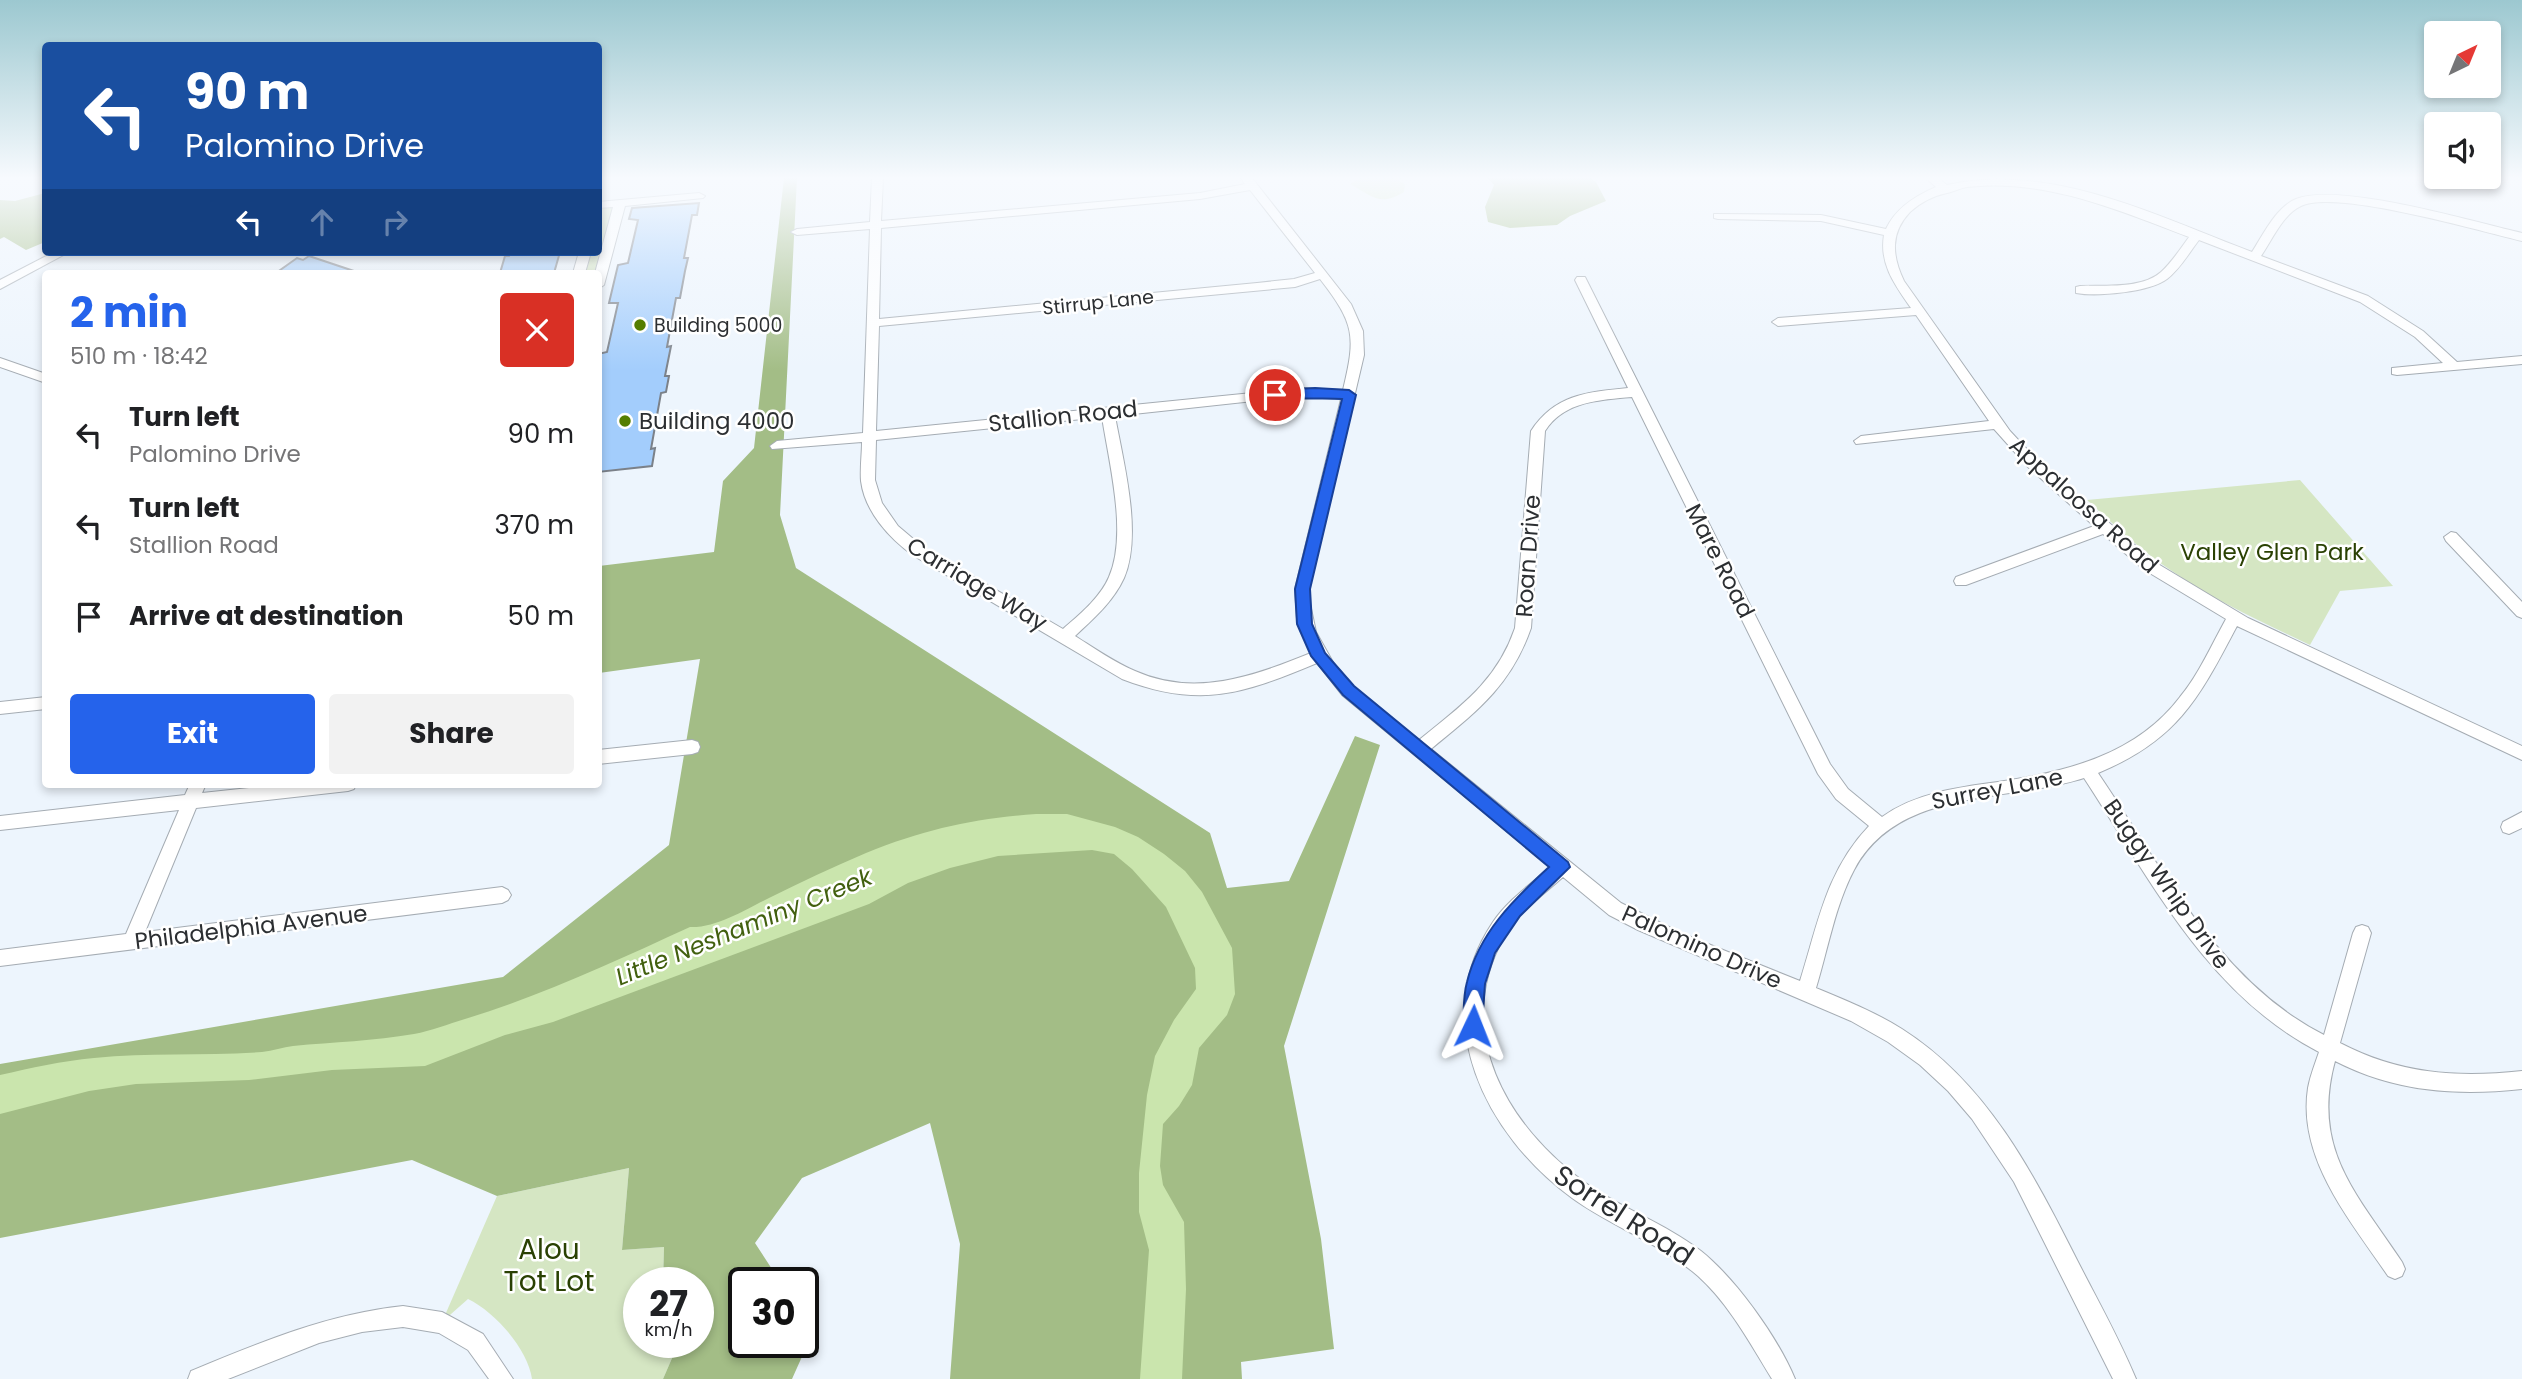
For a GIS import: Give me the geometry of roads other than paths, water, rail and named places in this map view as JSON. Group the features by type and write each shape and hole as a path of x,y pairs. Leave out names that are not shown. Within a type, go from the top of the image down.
{"street":[{"path":"602,270 609,242"},
{"name":"Carriage Way","path":"875,242 868,472 872,496 879,512 895,534 919,552 1142,682 1192,692 1243,685 1319,656"},
{"name":"Palomino Drive","path":"1296,242 1352,314 1358,330 1358,355 1302,589 1305,624 1319,656 1348,691 1615,909 1646,926 1858,1015 1899,1039 1945,1075 1973,1104 2021,1170 2125,1379"},
{"name":"Appaloosa Road","path":"1889,242 1895,274 1998,424 2020,452 2104,528 2170,580 2234,618 2522,753"},
{"path":"2080,290 2137,285 2157,280 2165,275 2191,242"},
{"path":"2217,242 2332,285 2379,307 2419,334 2454,366"},
{"path":"2255,256 2265,242"},
{"path":"0,276 42,254"},
{"path":"0,285 55,256"},
{"name":"Stirrup Lane","path":"873,323 1257,287 1322,275"},
{"name":"Mare Road","path":"1581,280 1824,769 1842,794 1881,826"},
{"path":"1778,322 1919,311"},
{"path":"2397,371 2522,360"},
{"path":"0,362 42,378"},
{"name":"Stallion Road","path":"777,446 1301,392 1349,395"},
{"name":"Roan Drive","path":"1419,749 1492,689 1505,673 1519,646 1523,628 1538,431 1541,423 1548,414 1571,402 1636,392"},
{"path":"1064,637 1103,599 1118,576 1123,561 1124,538 1108,412"},
{"path":"1861,441 1998,424"},
{"path":"1961,582 2104,528"},
{"path":"2451,537 2522,612"},
{"name":"Surrey Lane","path":"1805,993 1841,877 1860,846 1881,826 1911,808 1938,799 2039,782 2087,769 2136,746 2179,711 2195,689 2234,618"},
{"path":"0,708 42,703"},
{"path":"602,757 692,747"},
{"name":"Buggy Whip Drive","path":"2087,769 2209,950 2255,998 2279,1017 2330,1048 2392,1074 2422,1082 2477,1087 2522,1080"},
{"path":"132,942 197,788"},
{"path":"0,823 315,788"},
{"name":"Sorrel Road","path":"1562,867 1514,911 1499,929 1481,964 1472,1004 1473,1026 1484,1073 1496,1100 1529,1148 1554,1172 1581,1192 1662,1237 1708,1271 1746,1317 1784,1379"},
{"name":"Philadelphia Avenue","path":"0,958 502,895"},
{"path":"2362,933 2317,1098 2320,1138 2337,1183 2395,1269"},
{"path":"199,1379 340,1326 390,1315 432,1319 452,1326 484,1350 502,1379"}],"water":[{"name":"Little Neshaminy Creek","path":"1036,814 1067,814 1115,827 1138,837 1164,854 1185,871 1202,892 1232,948 1235,994 1227,1015 1199,1048 1192,1085 1163,1124 1160,1166 1163,1185 1184,1222 1186,1289 1182,1379 1140,1379 1149,1250 1139,1212 1139,1173 1147,1095 1155,1056 1174,1020 1196,989 1195,968 1166,907 1132,869 1114,854 1092,850 998,856 950,868 908,883 869,904 553,1022 505,1035 425,1066 332,1070 249,1080 136,1084 89,1091 0,1114 0,1075 47,1065 115,1056 262,1052 293,1046 420,1033 494,1010 551,988 690,927 721,921 829,869 909,837 950,826"}],"place":[{"name":"Building 5000","path":"640,325"},
{"name":"Building 4000","path":"625,421"}],"park label":[{"name":"Valley Glen Park","path":"2272,552"},
{"name":"Alou Tot Lot","path":"549,1265"}]}
